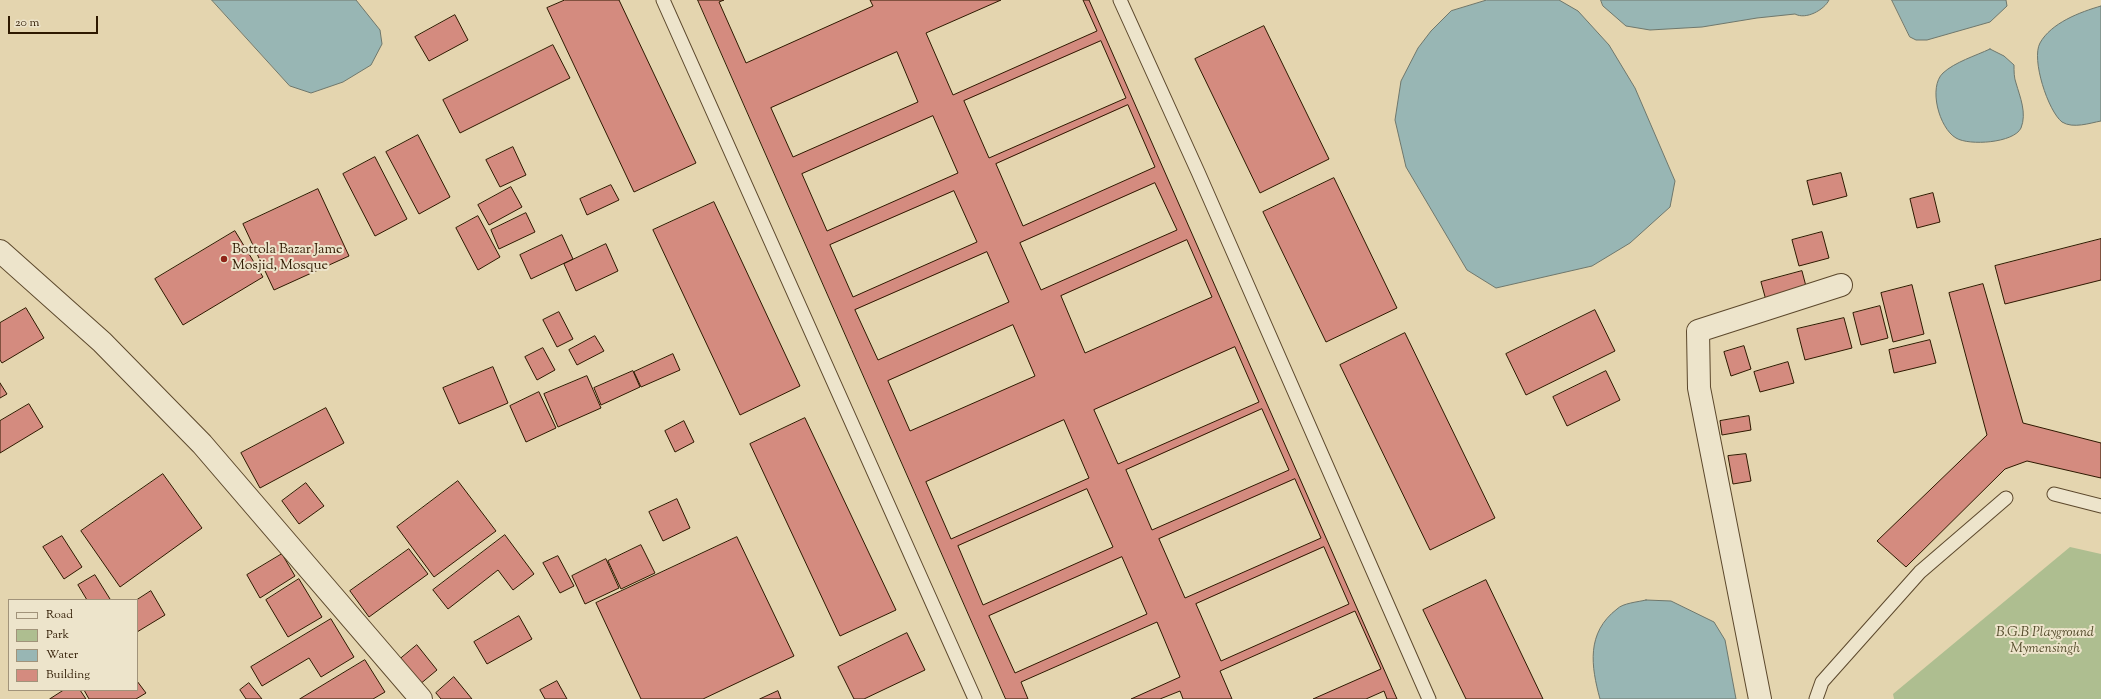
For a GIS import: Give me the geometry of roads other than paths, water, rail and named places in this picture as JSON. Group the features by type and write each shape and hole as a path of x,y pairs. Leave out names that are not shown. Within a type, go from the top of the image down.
{"street":[{"path":"0,251 102,342 202,444 421,699"},
{"path":"1760,699 1699,388 1698,332 1841,285"}],"lane":[{"path":"663,0 975,699"},
{"path":"1120,0 1198,172 1429,699"},
{"path":"2054,494 2101,506"},
{"path":"1816,699 1822,682 1920,572 2006,498"}],"water":[{"path":"212,0 356,0 380,30 382,44 371,65 343,82 311,93 290,86"},
{"path":"1487,0 1559,0 1578,11 1609,45 1635,88 1675,181 1670,207 1630,243 1592,266 1496,288 1467,270 1406,167 1395,120 1401,81 1418,48 1431,31 1451,11"},
{"path":"1601,0 1829,0 1827,4 1819,10 1804,16 1795,14 1757,18 1702,27 1650,30 1626,26 1603,6"},
{"path":"1892,0 2006,0 2007,6 1990,22 1927,40 1916,40 1910,37"},
{"path":"2101,6 2101,121 2082,125 2066,124 2062,122 2051,107 2042,84 2038,61 2040,43 2051,30 2067,19"},
{"path":"1990,49 2004,56 2014,65 2015,79 2023,111 2023,122 2021,128 2017,133 2010,137 1991,142 1971,142 1956,138 1950,133 1940,117 1936,97 1936,88 1939,79 1943,73 1953,66"},
{"path":"1646,600 1671,601 1714,622 1725,640 1736,699 1600,699 1594,674 1593,662 1596,639 1600,629 1607,618 1620,607"}],"place":[{"name":"Bottola Bazar Jame Mosjid, Mosque","path":"224,259"}],"park label":[{"name":"B.G.B Playground Mymensingh","path":"2045,642"}]}
